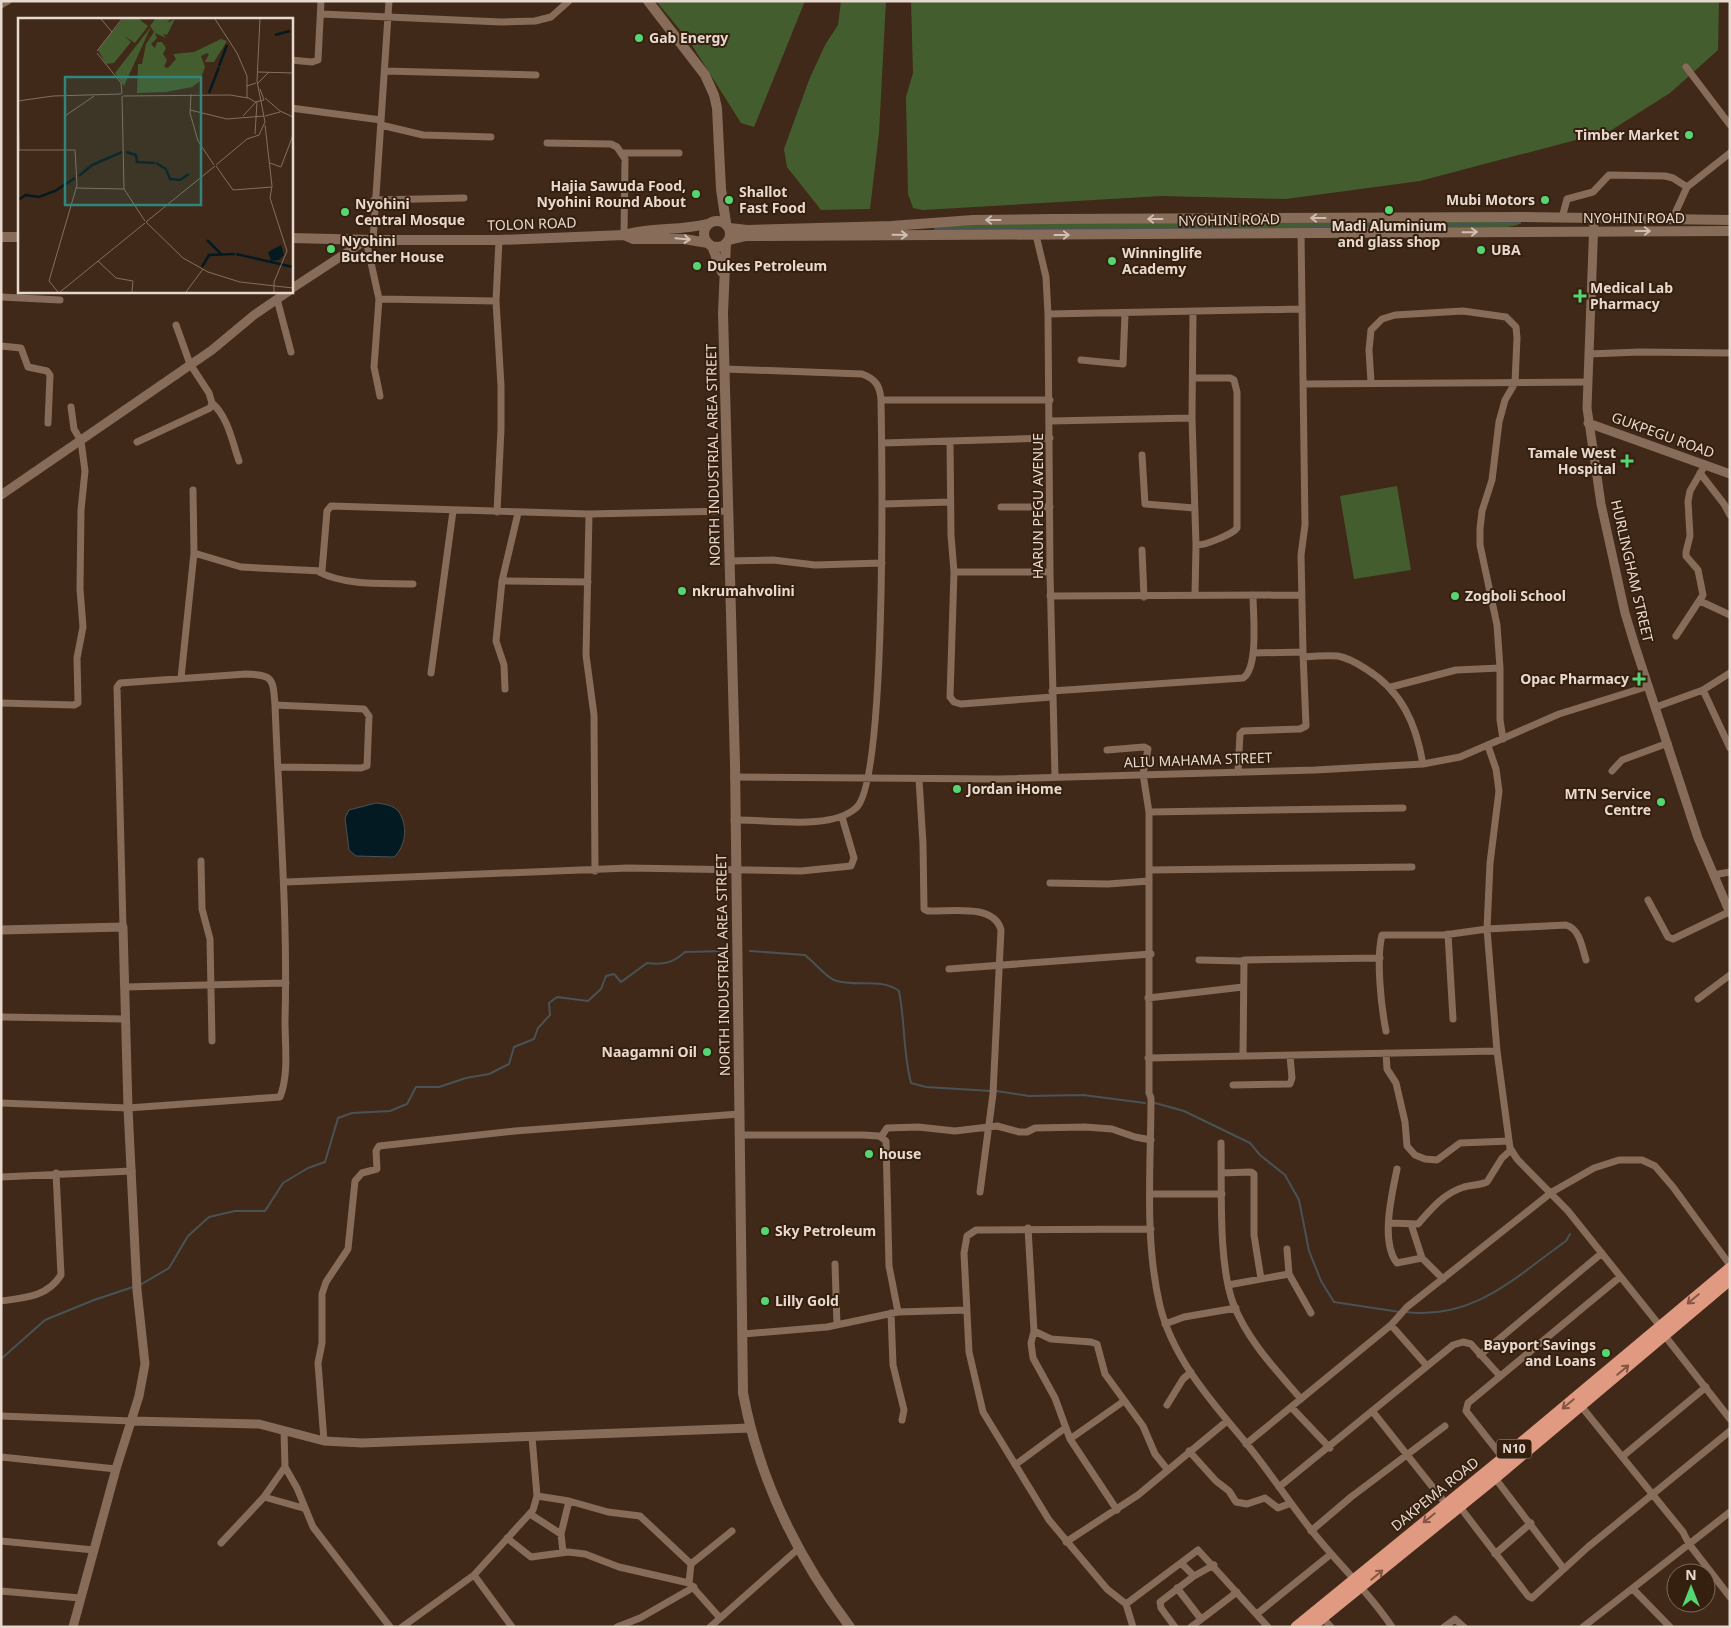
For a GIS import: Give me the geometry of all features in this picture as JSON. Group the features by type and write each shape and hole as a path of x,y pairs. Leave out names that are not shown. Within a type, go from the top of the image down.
{"highway":[{"name":"DAKPEMA ROAD","path":"1296,1627 1460,1507 1582,1406 1730,1267"},
{"name":"DAKPEMA ROAD","path":"1311,1627 1446,1504 1662,1331 1730,1280"}],"main road":[{"path":"624,235 632,239 684,239 719,247 728,242 728,225 721,189 717,108 711,86 705,75 648,1"},
{"path":"710,245 704,235 721,189"},
{"path":"1523,232 1529,225 1524,217"},
{"name":"NYOHINI ROAD","path":"728,225 747,230 892,226 982,220 1524,217 1730,220"},
{"path":"624,235 635,231 684,229 719,220 728,225"},
{"name":"NYOHINI ROAD","path":"728,242 746,236 1730,231"},
{"name":"TOLON ROAD","path":"292,238 500,240 624,235"},
{"path":"1,238 18,237"},
{"name":"NORTH INDUSTRIAL AREA STREET","path":"728,242 724,277 725,369 736,871 744,1393 750,1428 777,1503 798,1549 824,1591 850,1627"},
{"name":"NORTH INDUSTRIAL AREA STREET","path":"710,245 724,277"}],"street":[{"path":"1,5 8,1"},
{"path":"292,60 312,62 318,60 321,1"},
{"path":"380,396 374,367 379,299 370,240 381,122 389,1"},
{"path":"321,14 389,18 535,21 552,18 569,1"},
{"path":"1686,67 1730,125"},
{"path":"385,71 536,76"},
{"path":"292,108 381,122 423,135 490,137"},
{"path":"546,142 611,144 617,147 625,159 624,235"},
{"path":"622,153 679,153"},
{"path":"1672,220 1687,187 1730,153"},
{"path":"1562,218 1567,199 1593,192 1609,176 1665,176 1673,178 1687,187"},
{"path":"374,200 464,198"},
{"name":"HURLINGHAM STREET","path":"1594,219 1588,354 1588,423 1601,504 1625,613 1691,818 1729,912"},
{"path":"1238,772 1240,734 1243,731 1300,729 1306,726 1301,556 1305,525 1301,233"},
{"name":"HARUN PEGU AVENUE","path":"1036,235 1046,277 1048,314 1050,596 1054,777"},
{"path":"292,289 370,240"},
{"path":"496,512 501,412 496,301 500,240"},
{"path":"1,495 190,364 287,292"},
{"path":"1,297 60,300"},
{"path":"277,299 291,352"},
{"path":"379,299 496,301"},
{"path":"1048,314 1193,313 1302,308"},
{"path":"1371,382 1369,341 1374,325 1395,315 1463,311 1506,317 1512,321 1518,338 1515,383 1505,400 1499,422 1492,480 1482,511 1480,529 1480,545 1497,625 1500,668 1500,720 1503,739"},
{"path":"1193,313 1192,418 1196,545 1195,595"},
{"path":"1082,360 1123,364 1125,314"},
{"path":"176,325 190,364 209,393 212,402 218,408 231,434 239,461"},
{"path":"1,346 21,348 28,367 47,371 50,375 48,423"},
{"path":"1588,354 1632,352 1730,354"},
{"path":"725,369 862,374 876,381 881,388 882,400 882,563 877,699 867,779 861,803 842,817 829,820 734,820"},
{"path":"1193,378 1230,378 1234,380 1238,392 1237,528 1232,534 1204,545 1196,545"},
{"path":"1304,384 1371,382 1399,384 1588,382"},
{"path":"882,400 1050,400"},
{"path":"136,442 210,408 212,402"},
{"path":"1,703 74,705 78,703 77,658 83,627 80,589 81,510 85,471 81,441 74,429 71,407"},
{"path":"1050,421 1192,418"},
{"name":"GUKPEGU ROAD","path":"1588,423 1730,474"},
{"path":"882,443 1050,438"},
{"path":"950,441 950,502 954,572 949,685 951,699 961,704 1052,694 1238,679 1249,672 1253,653 1253,595"},
{"path":"1142,455 1145,504 1194,508"},
{"path":"1676,636 1703,596 1698,570 1686,556 1686,552 1690,536 1688,501 1705,465"},
{"path":"1700,473 1724,504 1730,516"},
{"path":"181,678 194,553 193,490"},
{"path":"882,504 950,502"},
{"path":"319,572 323,569 329,507 589,514 728,511"},
{"path":"1001,507 1050,507"},
{"path":"431,674 453,511"},
{"path":"505,689 504,665 496,641 502,581 518,513"},
{"path":"589,514 586,655 594,715 595,871"},
{"path":"1142,550 1144,597"},
{"path":"194,553 241,568 319,572 326,576 365,583 413,584"},
{"path":"729,561 774,560 815,565 882,563"},
{"path":"954,572 1050,572"},
{"path":"502,581 588,582"},
{"path":"1050,596 1302,595"},
{"path":"1700,601 1730,615"},
{"path":"1253,653 1303,654 1345,658 1375,674 1391,687 1408,712 1419,743 1423,764"},
{"path":"1391,687 1456,670 1500,668"},
{"path":"1656,707 1703,690 1730,674"},
{"path":"1,1103 128,1108 280,1098 284,1074 286,882 274,685 270,678 263,675 123,681 118,687 128,1108 137,1279 145,1364 132,1421 116,1469 72,1627"},
{"name":"ALIU MAHAMA STREET","path":"734,777 919,779 1054,777 1423,764 1454,759 1559,714 1649,686"},
{"path":"1703,690 1729,744"},
{"path":"275,705 364,709 369,716 367,766 361,768 278,768"},
{"path":"1612,771 1622,760 1668,743"},
{"path":"1488,746 1496,769 1499,791 1490,864 1487,929 1497,1050 1510,1150 1523,1166 1552,1192 1602,1253 1730,1419"},
{"path":"1107,750 1146,747 1148,749 1143,774 1149,812 1148,881 1151,954 1148,998 1148,1058 1151,1140 1151,1229 1157,1288 1165,1324 1191,1372 1227,1421 1311,1531 1358,1583 1392,1627"},
{"path":"919,779 924,909 928,911 984,912 993,918 1001,930 993,1091 980,1192"},
{"path":"1149,812 1403,808"},
{"path":"286,882 595,871 628,868 801,871 848,868 853,864 854,858 842,817"},
{"path":"201,861 202,909 210,938 212,1042"},
{"path":"1149,870 1412,867"},
{"path":"1713,876 1730,872"},
{"path":"1050,883 1108,884 1148,881"},
{"path":"1648,900 1668,937 1673,939 1729,912"},
{"path":"1386,1030 1382,1011 1380,958 1382,935 1448,934 1487,929 1561,924 1570,926 1577,932 1586,960"},
{"path":"1,930 123,928"},
{"path":"1448,934 1453,1019"},
{"path":"949,970 1151,954"},
{"path":"1243,1056 1244,960 1380,958"},
{"path":"1199,960 1241,961 1244,964"},
{"path":"1698,999 1730,975"},
{"path":"124,987 286,983"},
{"path":"1148,998 1243,987"},
{"path":"1,1016 125,1019"},
{"path":"1148,1058 1497,1050"},
{"path":"1386,1053 1387,1069 1396,1083 1405,1122 1407,1146 1415,1155 1425,1159 1437,1160 1460,1143 1509,1141"},
{"path":"1233,1085 1290,1084 1292,1078 1290,1056"},
{"path":"324,1440 318,1364 322,1343 323,1289 348,1249 355,1181 362,1173 377,1169 376,1151 379,1146 515,1131 739,1114"},
{"path":"881,1137 887,1128 918,1127 955,1131 989,1126 1019,1132 1027,1132 1035,1128 1112,1129 1151,1140"},
{"path":"740,1135 881,1137 887,1142 889,1266 895,1312 892,1359 904,1410 902,1420"},
{"path":"1221,1143 1222,1194 1228,1285 1236,1308 1246,1328 1266,1359 1301,1399"},
{"path":"1389,1223 1419,1223 1434,1205 1455,1191 1487,1182 1502,1158 1510,1150"},
{"path":"1246,1444 1391,1325 1407,1307 1552,1192 1604,1164 1619,1160 1646,1160 1655,1166 1673,1187 1730,1267"},
{"path":"1396,1169 1389,1223 1389,1246 1395,1261 1400,1264 1422,1258"},
{"path":"1,1177 132,1171"},
{"path":"1222,1173 1251,1172 1254,1174 1254,1235 1261,1279"},
{"path":"1,1301 32,1298 54,1286 61,1275 56,1173"},
{"path":"1150,1194 1222,1194"},
{"path":"1412,1224 1422,1258 1444,1279"},
{"path":"1133,1627 1126,1604 1107,1589 1066,1542 1040,1506 980,1404 969,1352 964,1253 967,1236 976,1230 1028,1228 1151,1229"},
{"path":"1028,1228 1034,1331 1031,1343 1033,1358 1055,1398 1070,1439 1117,1510"},
{"path":"1287,1249 1289,1274 1311,1313"},
{"path":"1480,1354 1602,1253"},
{"path":"835,1264 837,1325"},
{"path":"1228,1285 1289,1274"},
{"path":"1503,1458 1465,1408 1500,1376 1620,1276"},
{"path":"1165,1324 1192,1315 1236,1308"},
{"path":"743,1334 837,1325 895,1312 967,1310"},
{"path":"1391,1325 1427,1366"},
{"path":"1034,1331 1051,1339 1095,1343 1105,1374 1143,1426 1155,1454 1167,1469"},
{"path":"1279,1487 1330,1448 1453,1345 1460,1343 1471,1344 1500,1376"},
{"path":"1167,1406 1183,1379 1191,1372"},
{"path":"1622,1456 1706,1388"},
{"path":"1070,1439 1124,1401"},
{"path":"1582,1406 1683,1532 1689,1544 1730,1597"},
{"path":"1292,1408 1330,1448"},
{"path":"1372,1412 1446,1504"},
{"path":"1,1416 250,1423 272,1426 284,1431 324,1440 362,1443 750,1428"},
{"path":"1066,1542 1117,1510 1227,1421"},
{"path":"1311,1531 1371,1481 1445,1426"},
{"path":"1015,1465 1065,1428"},
{"path":"284,1431 285,1467 297,1488 313,1527 390,1627"},
{"path":"1460,1507 1531,1597 1730,1431"},
{"path":"402,1627 474,1576 530,1514 537,1503 532,1437"},
{"path":"1189,1451 1216,1482 1229,1491 1236,1502 1247,1504 1265,1498 1278,1508 1291,1503"},
{"path":"1,1457 116,1469"},
{"path":"221,1543 264,1497 285,1467"},
{"path":"1495,1478 1564,1569"},
{"path":"537,1496 569,1501 608,1512 640,1516 691,1564 691,1585"},
{"path":"264,1497 304,1508"},
{"path":"563,1552 561,1534 569,1501"},
{"path":"1583,1627 1730,1512"},
{"path":"530,1514 561,1534"},
{"path":"1496,1554 1531,1524"},
{"path":"691,1564 732,1531"},
{"path":"507,1538 531,1557 563,1552 585,1554 619,1567 691,1585 720,1618"},
{"path":"1,1541 94,1550"},
{"path":"710,1627 798,1549"},
{"path":"1126,1604 1198,1550 1258,1613 1268,1627"},
{"path":"1258,1613 1330,1554"},
{"path":"1181,1563 1194,1576"},
{"path":"1175,1627 1160,1603 1194,1576 1214,1565"},
{"path":"474,1576 512,1627"},
{"path":"617,1627 640,1618 691,1585"},
{"path":"1177,1588 1201,1619"},
{"path":"1632,1589 1670,1627"},
{"path":"1,1591 80,1598"},
{"path":"1191,1627 1237,1592"},
{"path":"1322,1618 1331,1627"},
{"path":"1444,1627 1454,1619 1459,1621 1464,1627"}],"green space":[{"path":"656,1 805,1 754,127 741,123 690,42"},
{"path":"841,1 886,1 879,133 870,209 821,210 787,167 784,149 809,80 825,45 838,25"},
{"path":"911,1 1719,1 1718,50 1670,93 1610,131 1420,181 1286,199 1162,196 923,210 913,208 908,194 906,97 913,73"},
{"path":"1519,221 1518,225 1507,227 935,232 935,227 987,224"},
{"path":"1397,486 1411,570 1354,579 1340,496"}],"water":[{"path":"376,803 389,805 394,808 399,812 404,823 403,842 394,857 356,856 349,850 345,818 349,810"}],"waterway":[{"path":"935,229 1268,228 1520,223"},
{"path":"140,1285 169,1268 188,1236 209,1217 235,1211 265,1211 283,1183 308,1168 325,1162 338,1118 352,1113 390,1111 407,1104 416,1087 439,1087 466,1078 489,1074 509,1064 514,1047 534,1039 538,1028 550,1015 549,1003 557,997 588,1001 601,989 606,976 614,974 621,982 647,963 658,964 668,962 685,952 726,951"},
{"path":"750,951 805,955 834,980 851,983 884,984 899,991 911,1083 926,1087 991,1091"},
{"path":"996,1091 1029,1096 1083,1095 1145,1103"},
{"path":"1155,1103 1184,1111 1250,1143 1260,1155 1285,1175 1299,1200 1309,1251 1321,1281 1334,1302 1400,1312"},
{"path":"1405,1312 1430,1313 1473,1303 1510,1282 1566,1241 1570,1234"},
{"path":"1,1359 45,1320 94,1300 133,1287"}],"place":[{"name":"Gab Energy","path":"639,38"},
{"name":"Timber Market","path":"1689,135"},
{"name":"Hajia Sawuda Food, Nyohini Round About","path":"696,194"},
{"name":"Shallot Fast Food","path":"729,200"},
{"name":"Mubi Motors","path":"1545,200"},
{"name":"Madi Aluminium and glass shop","path":"1389,210"},
{"name":"Nyohini Central Mosque","path":"345,212"},
{"name":"Nyohini Butcher House","path":"331,249"},
{"name":"UBA","path":"1481,250"},
{"name":"Winninglife Academy","path":"1112,261"},
{"name":"Dukes Petroleum","path":"697,266"},
{"name":"Medical Lab Pharmacy","path":"1580,296"},
{"name":"Tamale West Hospital","path":"1627,461"},
{"name":"nkrumahvolini","path":"682,591"},
{"name":"Zogboli School","path":"1455,596"},
{"name":"Opac Pharmacy","path":"1639,679"},
{"name":"Jordan iHome","path":"957,789"},
{"name":"MTN Service Centre","path":"1661,802"},
{"name":"Naagamni Oil","path":"707,1052"},
{"name":"house","path":"869,1154"},
{"name":"Sky Petroleum","path":"765,1231"},
{"name":"Lilly Gold","path":"765,1301"},
{"name":"Bayport Savings and Loans","path":"1606,1353"}]}
